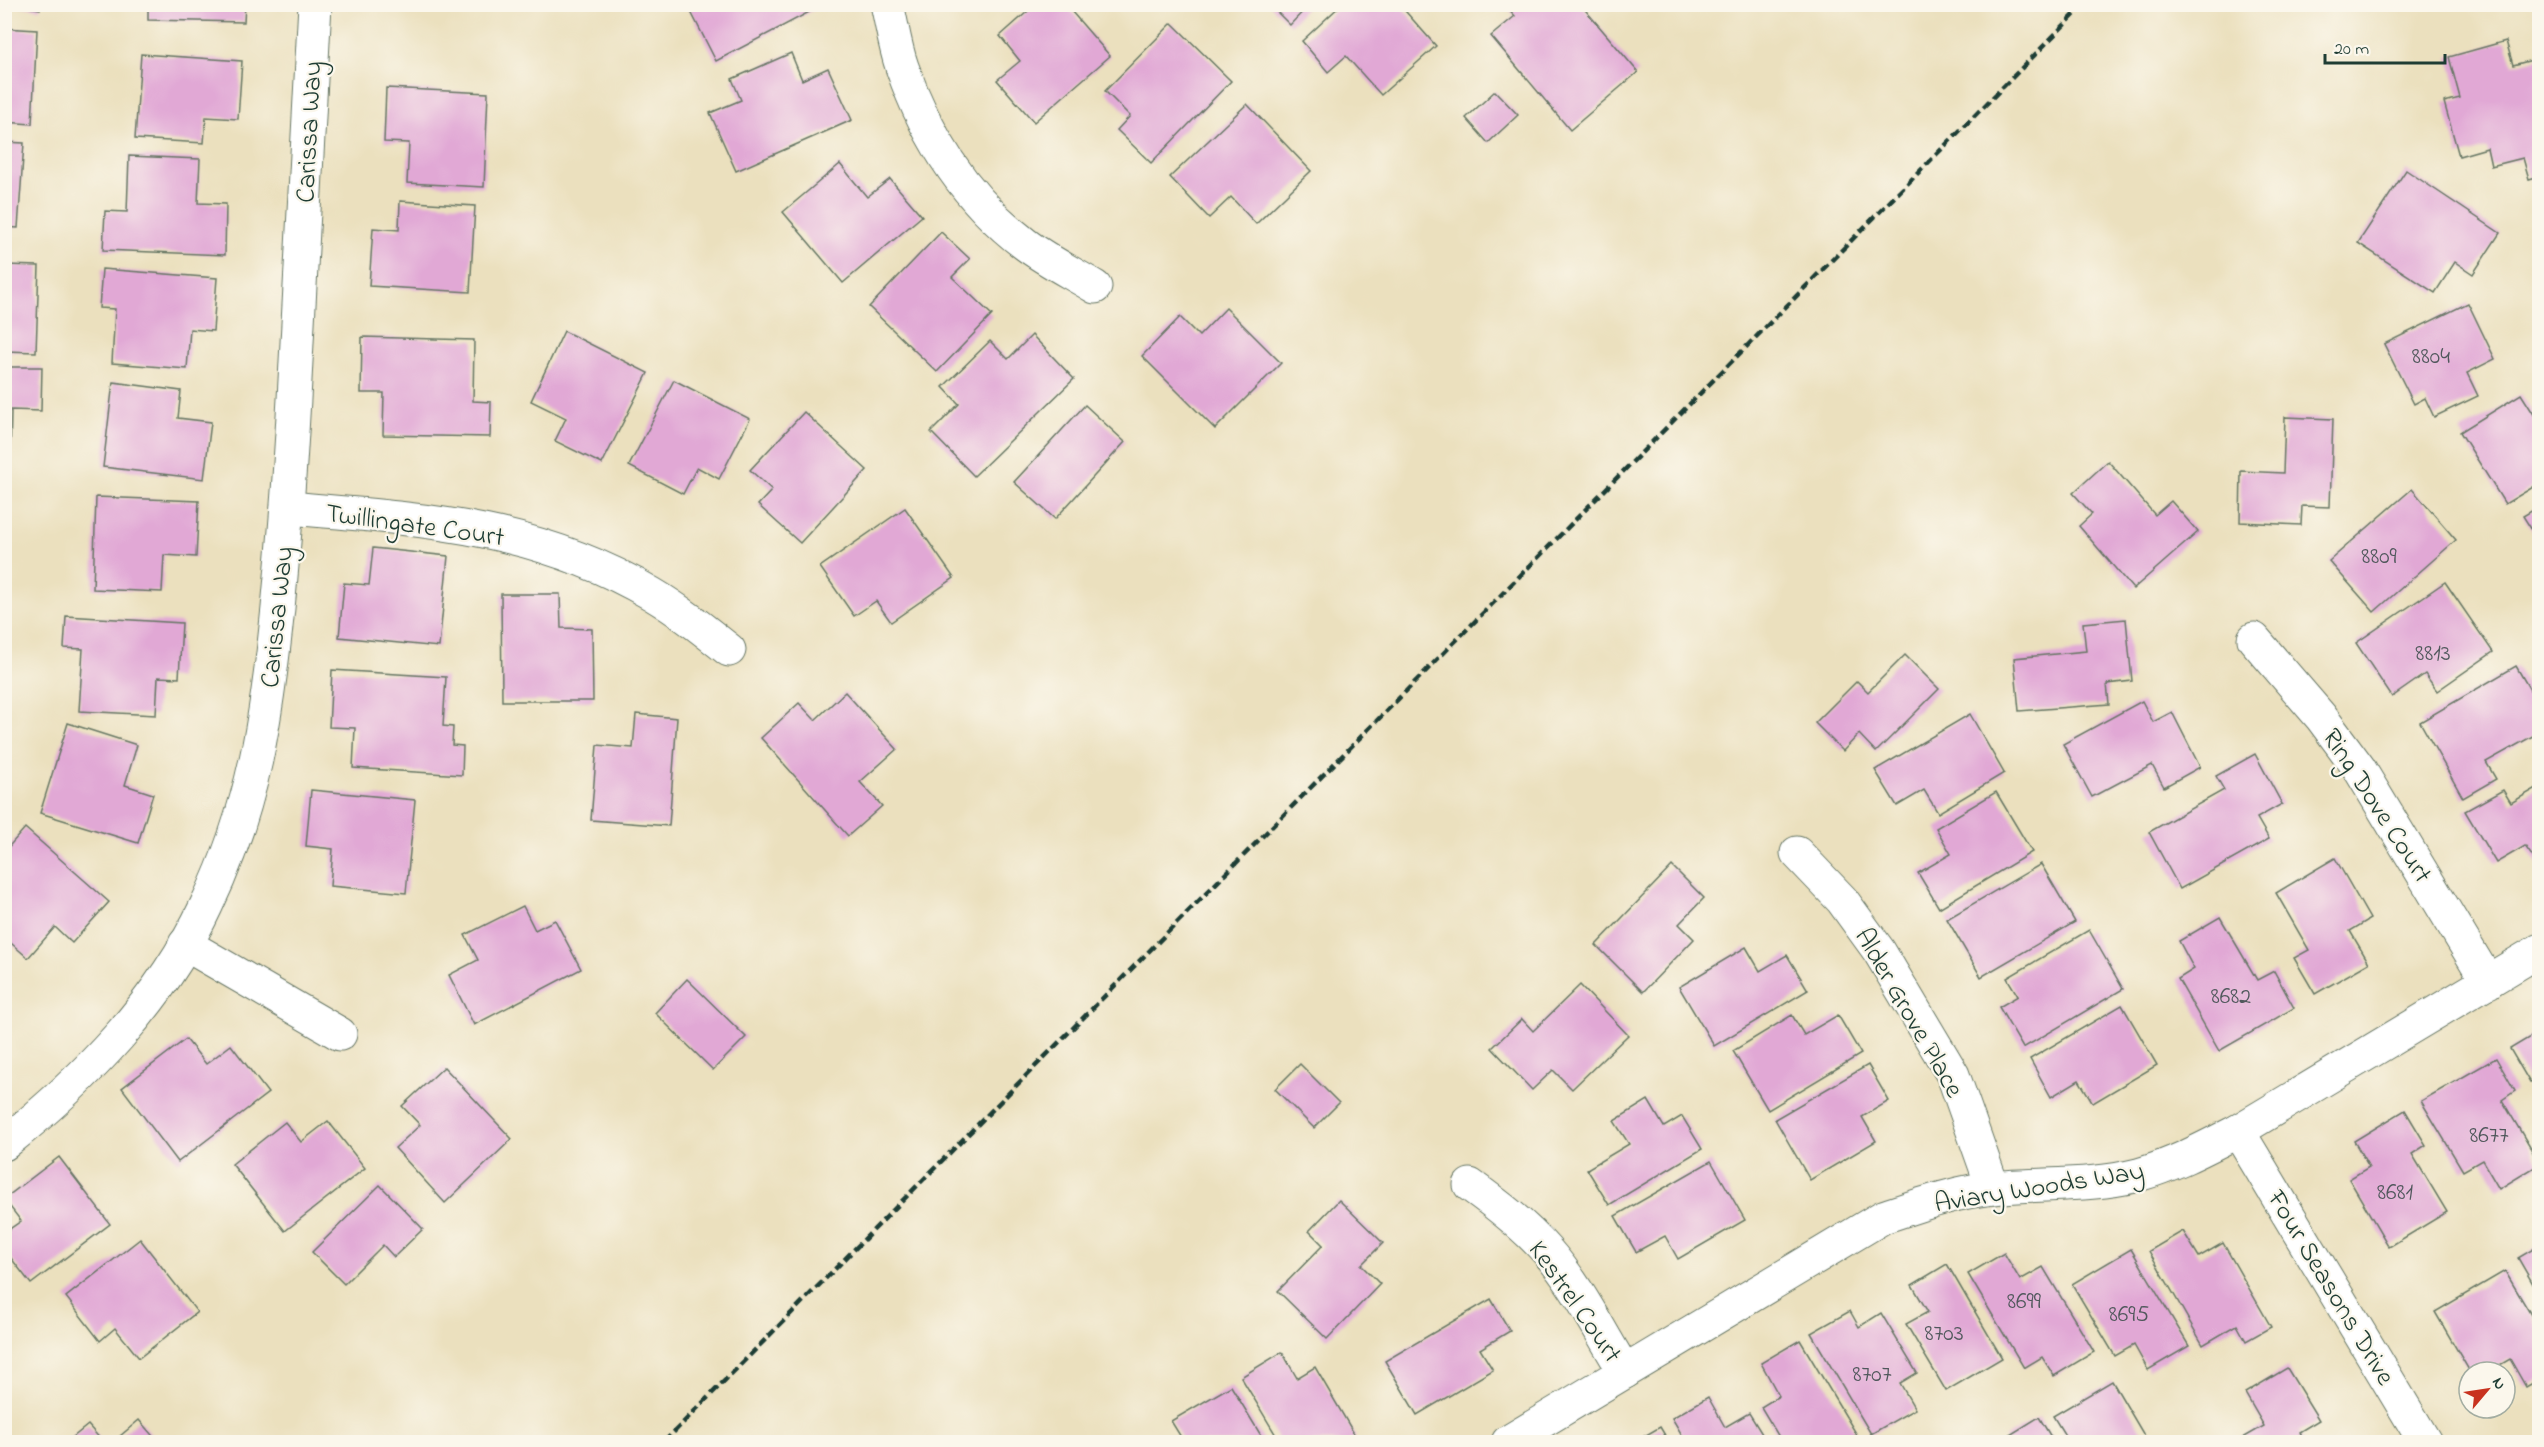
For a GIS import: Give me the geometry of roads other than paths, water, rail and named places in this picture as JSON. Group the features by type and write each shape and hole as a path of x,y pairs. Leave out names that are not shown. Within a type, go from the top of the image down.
{"street":[{"name":"Carissa Way","path":"4,1144 37,1118 102,1057 148,1001 206,907 236,835 253,781 269,688 288,508 315,4"},
{"path":"887,4 901,64 917,106 937,146 963,182 992,215 1026,245 1095,287"},
{"name":"Twillingate Court","path":"288,508 424,520 464,526 521,539 567,553 652,594 729,650"},
{"name":"Ring Dove Court","path":"2254,639 2321,717 2359,768 2488,982"},
{"name":"Alder Grove Place","path":"1797,853 1842,900 1879,951 1953,1075 1993,1188"},
{"path":"185,944 340,1035"},
{"name":"Aviary Woods Way","path":"1508,1443 1883,1217 1943,1197 1993,1188 2088,1184 2138,1174 2187,1157 2238,1131 2540,950"},
{"name":"Four Seasons Drive","path":"2238,1131 2425,1443"},
{"name":"Kestrel Court","path":"1470,1185 1512,1215 1548,1252 1573,1287 1624,1372"}],"railway":[{"path":"664,1442 2085,4"}]}
